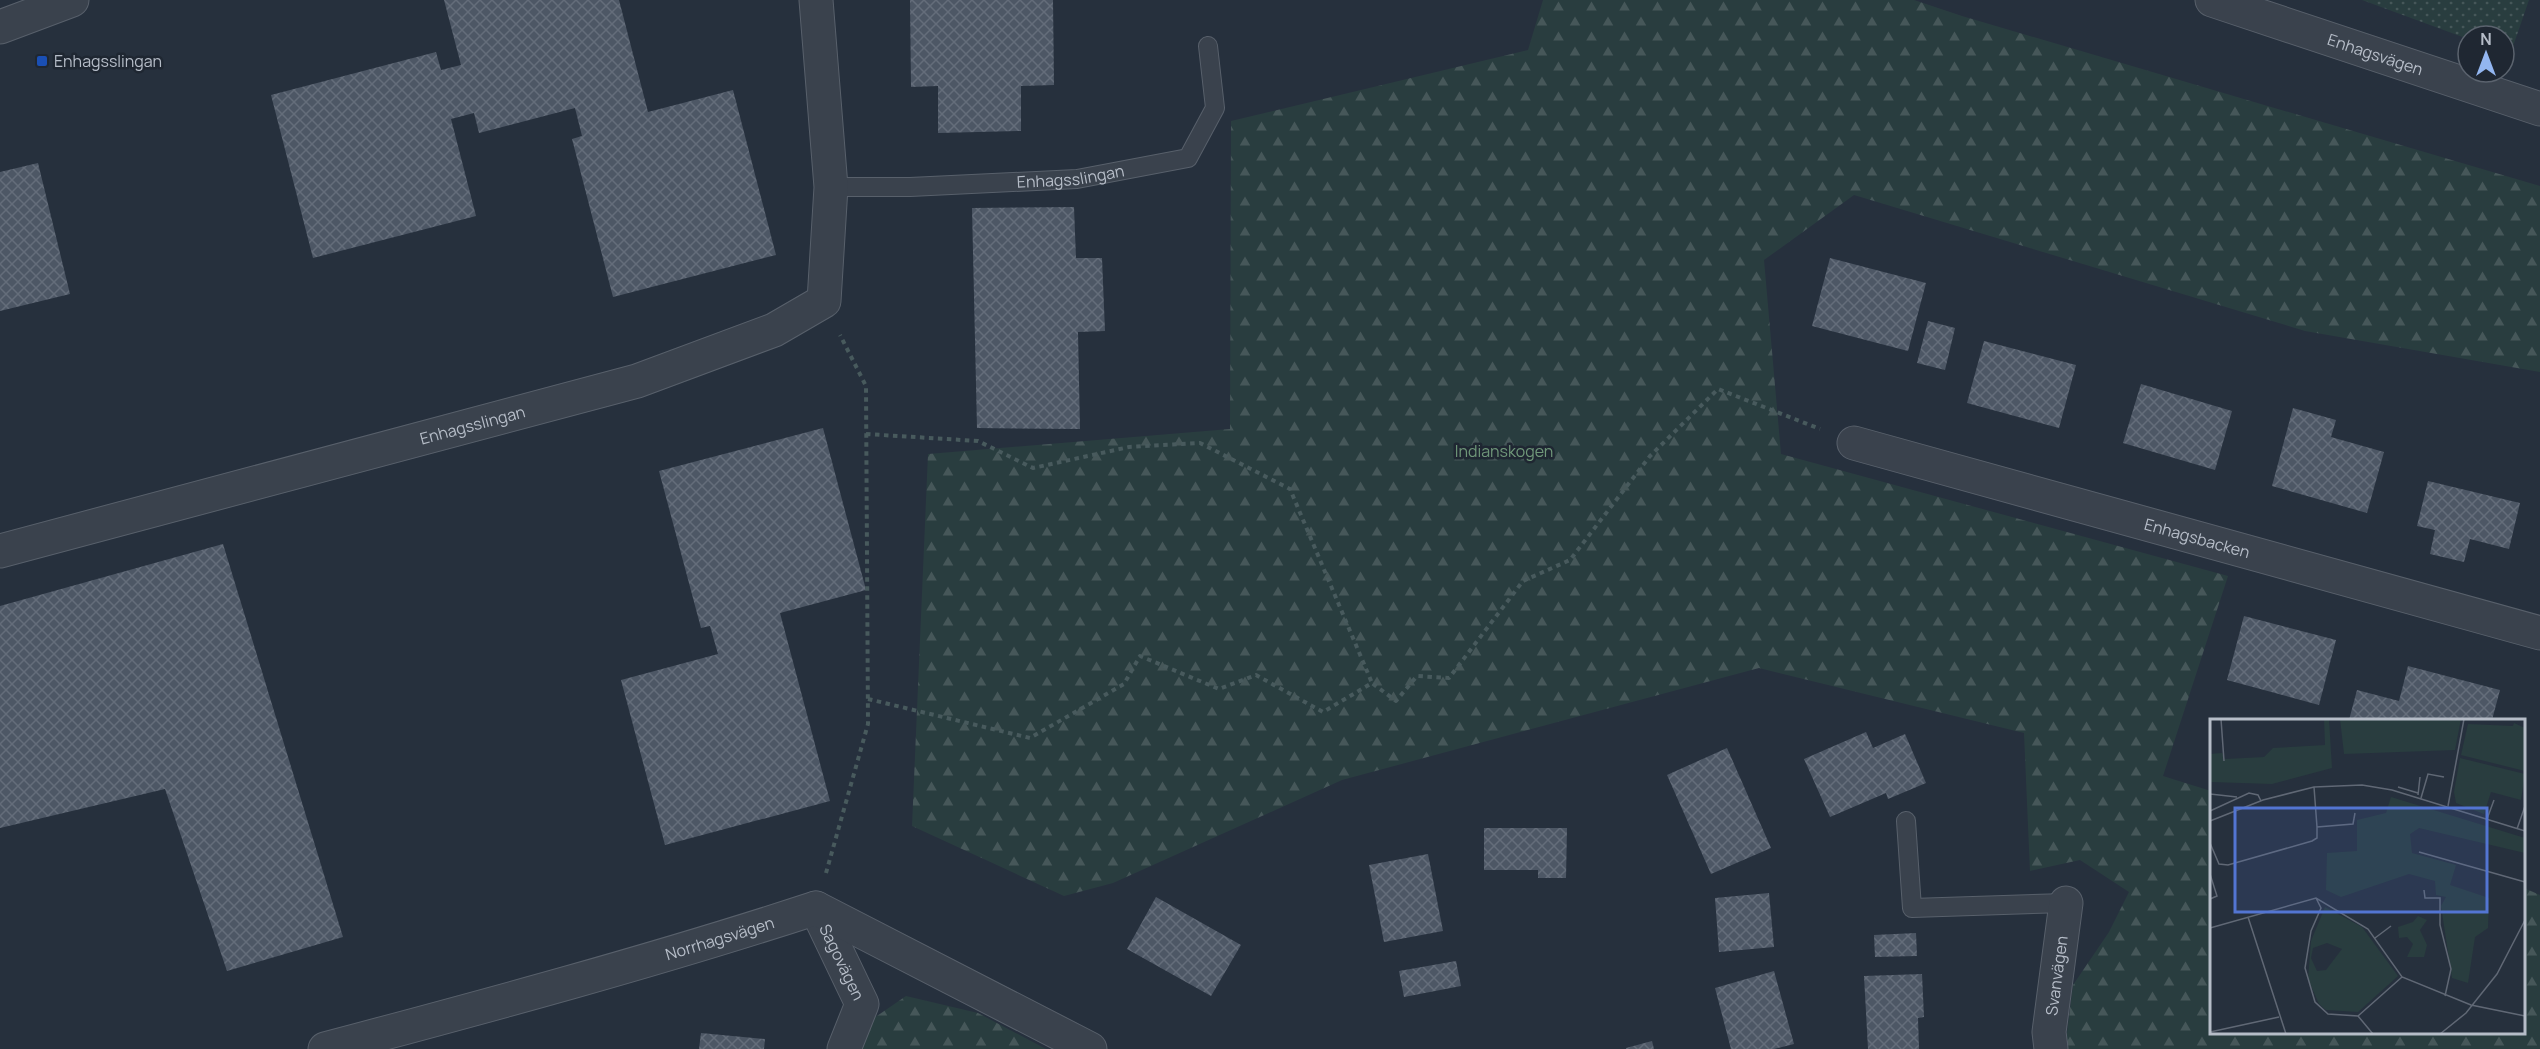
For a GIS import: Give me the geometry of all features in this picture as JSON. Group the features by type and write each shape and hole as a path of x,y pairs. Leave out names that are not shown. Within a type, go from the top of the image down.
{"street":[{"path":"0,27 72,0"},
{"path":"816,0 831,187 824,302"},
{"name":"Enhagsvägen","path":"2212,0 2540,109"},
{"name":"Enhagsslingan","path":"0,551 637,381 774,330 824,302"},
{"name":"Enhagsbacken","path":"1854,443 2540,633"},
{"name":"Svanvägen","path":"2051,1049 2049,1032 2066,903"},
{"path":"816,908 1090,1049"},
{"name":"Norrhagsvägen","path":"326,1049 753,929 816,908"},
{"name":"Sagovägen","path":"816,908 862,1004 844,1049"}],"lane":[{"name":"Enhagsslingan","path":"831,187 910,188 1077,179 1188,158 1215,108 1208,46"},
{"path":"1906,821 1911,908 2066,903"}],"path":[{"path":"816,908 868,724 866,386 824,302"},
{"path":"866,434 978,441 1034,468 1129,447 1200,443 1290,489 1372,683 1396,701 1417,676 1449,678 1523,580 1570,560 1650,456 1718,388 1854,443"},
{"path":"868,699 1030,738 1124,684 1140,656 1219,689 1256,675 1323,712 1372,683"}],"green space":[{"name":"Indianskogen","path":"1543,0 1914,0 2540,186 2540,372 2305,331 1854,195 1764,260 1781,454 2228,576 2163,776 2210,791 2210,1034 2525,1034 2525,888 2540,895 2540,1049 2065,1049 2073,985 2109,932 2129,892 2080,860 2030,871 2024,733 1759,668 1342,780 1113,883 1064,896 912,826 928,454 1230,429 1231,121 1528,50"},
{"path":"2362,0 2529,0 2516,38 2516,24 2456,24 2456,35"},
{"path":"906,996 978,1013 1046,1049 862,1049 874,1018"}],"building":[{"path":"444,0 619,0 648,112 733,90 776,255 613,297 572,139 582,136 575,108 479,133 474,113 451,119 476,216 313,258 271,95 436,52 441,70 461,65"},
{"path":"910,0 1053,0 1054,85 1021,86 1021,131 938,133 938,86 911,87"},
{"path":"38,163 70,294 0,311 0,172"},
{"path":"1074,207 1076,258 1102,258 1105,331 1078,332 1080,429 977,428 972,208"},
{"path":"1830,258 1926,283 1908,351 1812,326"},
{"path":"1928,321 1955,328 1945,370 1917,363"},
{"path":"1984,341 2076,365 2059,428 1967,403"},
{"path":"2141,384 2232,411 2215,470 2123,443"},
{"path":"2293,408 2336,420 2331,437 2384,452 2367,513 2272,486"},
{"path":"823,428 866,590 780,613 830,801 665,845 621,680 718,654 710,626 701,628 659,471"},
{"path":"2428,481 2520,503 2509,549 2470,539 2464,562 2430,554 2435,530 2417,526"},
{"path":"223,544 343,937 227,971 165,789 0,828 0,606"},
{"path":"2244,616 2336,640 2319,705 2227,680"},
{"path":"2408,666 2500,690 2492,719 2349,719 2357,690 2399,701"},
{"path":"1866,732 1873,748 1905,734 1926,783 1888,799 1886,793 1830,817 1804,759"},
{"path":"1727,748 1771,848 1711,874 1667,775"},
{"path":"1484,828 1567,828 1566,878 1538,878 1538,870 1484,870"},
{"path":"1428,854 1443,931 1384,942 1369,865"},
{"path":"1769,893 1774,947 1719,952 1715,898"},
{"path":"1156,897 1241,945 1211,996 1127,949"},
{"path":"1916,933 1917,956 1875,957 1874,935"},
{"path":"1456,961 1461,986 1404,997 1399,971"},
{"path":"1774,971 1794,1044 1774,1049 1731,1049 1715,988"},
{"path":"1922,974 1924,1017 1918,1018 1919,1049 1868,1049 1864,976"},
{"path":"701,1033 765,1039 764,1049 699,1049"},
{"path":"1652,1041 1654,1049 1626,1049 1626,1048"}],"place":[{"name":"Enhagsslingan","path":"42,61"}]}
